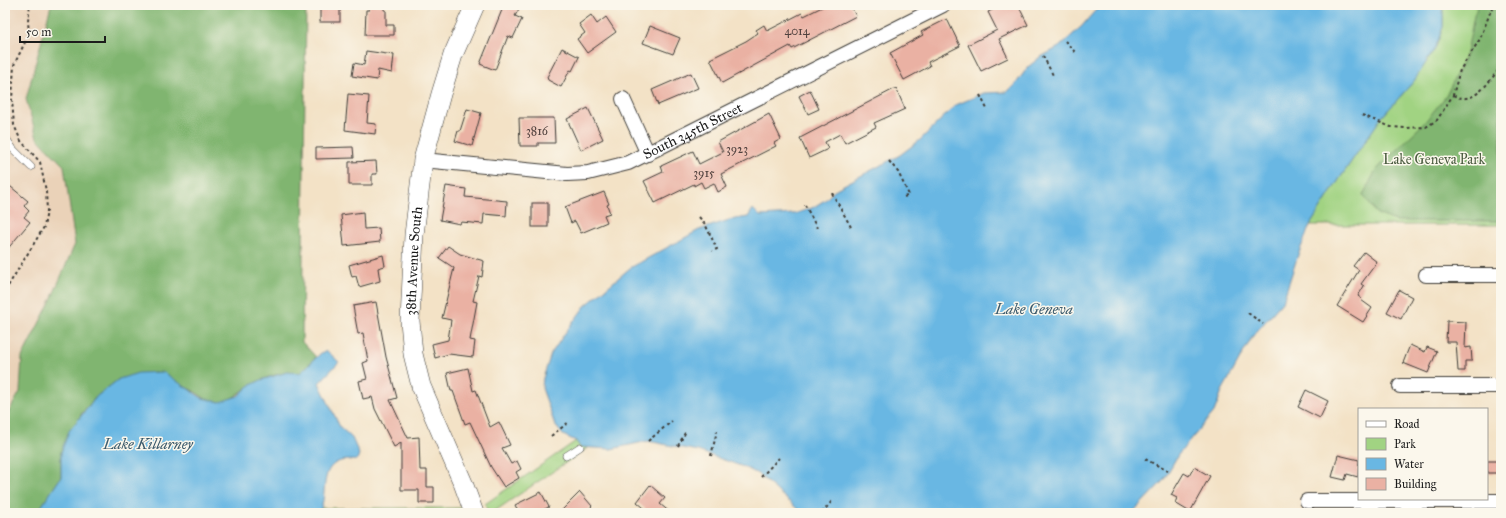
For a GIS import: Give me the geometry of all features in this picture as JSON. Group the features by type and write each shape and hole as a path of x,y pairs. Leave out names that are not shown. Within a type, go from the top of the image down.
{"street":[{"name":"38th Avenue South","path":"474,513 463,483 421,386 413,354 410,321 410,289 423,160 453,55 475,5"},
{"name":"South 345th Street","path":"423,160 568,174 588,173 628,164 943,5"},
{"path":"623,99 648,154"},
{"path":"1426,275 1501,275"},
{"path":"1400,386 1501,386"},
{"path":"1307,501 1501,501"}],"lane":[{"path":"5,137 13,149 31,167"},
{"path":"566,456 580,447"}],"path":[{"path":"1362,115 1391,127 1405,128 1426,127 1437,120 1453,96 1460,70 1480,39 1493,5"},
{"path":"1065,41 1076,53"},
{"path":"1043,56 1054,77"},
{"path":"1453,96 1461,100 1471,98 1480,92 1501,67"},
{"path":"980,95 987,109"},
{"path":"889,161 898,172 909,195 904,197"},
{"path":"832,193 851,227"},
{"path":"806,205 817,228"},
{"path":"699,218 705,224 717,249 712,251"},
{"path":"1248,313 1263,324"},
{"path":"648,441 672,421"},
{"path":"551,436 569,422"},
{"path":"711,456 718,431"},
{"path":"678,446 686,432"},
{"path":"761,477 779,458"},
{"path":"1145,459 1168,471"},
{"path":"822,513 832,501"}],"shaded area":[{"path":"5,5 51,5 26,99 37,138 64,166 75,244 50,302 22,357 20,392 5,418"}],"green space":[{"path":"51,5 306,5 302,342 316,357 300,373 287,373 268,377 246,388 233,398 220,402 210,401 187,388 179,386 119,379 97,396 82,413 61,452 61,477 37,513 5,513 5,418 20,392 22,357 50,302 75,244 64,166 37,138 26,99"},
{"name":"Lake Geneva Park","path":"1443,5 1501,5 1501,225 1310,225 1381,118 1414,81 1435,49 1443,27"},
{"name":"Lake Geneva Park","path":"1478,5 1501,5 1501,221 1396,221 1377,214 1363,195 1376,170 1424,123 1446,96 1467,52 1474,16"},
{"path":"576,441 580,447 589,447 492,513 488,513 485,504"},
{"path":"322,508 467,508 468,513 318,513"}],"water":[{"name":"Lake Geneva","path":"1100,5 1443,5 1443,27 1435,49 1414,81 1381,118 1310,225 1298,255 1283,301 1252,337 1222,391 1214,412 1178,455 1163,481 1132,513 802,513 758,474 744,467 698,451 648,441 611,449 580,447 576,441 563,435 555,425 542,388 543,378 551,354 585,306 630,268 699,230 729,220 748,217 753,209 760,216 794,214 812,208 825,200 836,189 900,155 920,140 956,105 984,93 1007,92 1015,85 1028,67 1039,58 1059,47 1082,26"},
{"name":"Lake Killarney","path":"327,351 339,362 319,383 340,427 352,438 359,454 357,460 338,462 332,466 326,478 323,501 318,513 37,513 61,477 61,452 69,431 97,396 119,379 138,373 163,372 202,398 220,402 238,396 249,386 261,380 287,372 300,373 321,353"}],"building":[{"path":"320,5 340,5 340,22 320,22"},
{"path":"369,5 384,5 384,10 386,10 386,25 394,25 394,35 365,35 366,10 369,10"},
{"path":"504,5 521,5 515,16 522,19 513,38 508,36 495,70 480,64"},
{"path":"826,5 850,5 856,16 792,49 790,46 722,83 710,59 746,41 758,33 756,30 764,25 767,31 802,13 804,16"},
{"path":"1002,5 1006,5 1007,9 1018,5 1028,25 999,39 1008,58 981,71 968,45 997,30 988,12"},
{"path":"591,15 597,24 606,17 616,32 587,53 577,39 585,33 579,24"},
{"path":"947,19 960,46 928,62 930,66 904,80 890,53 923,35 921,32"},
{"path":"650,26 680,38 673,54 643,43"},
{"path":"562,48 579,57 572,71 570,70 561,87 548,80 547,77"},
{"path":"366,51 394,55 392,73 378,70 377,80 352,76 354,63 364,65"},
{"path":"691,73 698,88 658,105 652,90"},
{"path":"896,88 905,109 874,123 876,127 845,143 840,134 825,142 828,149 809,158 800,138"},
{"path":"810,90 819,109 808,114 799,96"},
{"path":"348,94 369,96 367,123 376,124 375,134 345,130"},
{"path":"588,108 603,139 581,150 567,119"},
{"path":"467,109 481,113 472,146 455,141"},
{"path":"769,114 781,139 774,143 776,146 721,174 727,187 718,192 714,183 704,188 701,182 655,203 644,181 663,172 661,166 693,151 699,164 723,152 718,142"},
{"path":"519,118 554,118 555,143 538,143 538,146 520,146"},
{"path":"353,147 354,158 316,159 316,148"},
{"path":"376,161 377,174 372,174 372,185 349,185 349,162"},
{"path":"5,182 28,201 24,206 29,211 24,217 30,222 5,252"},
{"path":"446,186 466,189 465,197 507,201 506,216 484,214 483,224 461,222 460,224 440,220"},
{"path":"604,192 609,204 607,205 610,213 604,215 607,222 581,233 575,221 571,223 565,207"},
{"path":"532,203 548,203 548,227 532,227"},
{"path":"363,212 364,229 379,228 380,242 344,246 341,215"},
{"path":"448,246 460,254 484,261 482,277 479,276 473,301 477,302 470,340 475,341 473,357 449,354 435,358 432,344 448,340 451,320 442,318 454,268 439,258"},
{"path":"1364,252 1377,262 1361,284 1364,286 1358,296 1372,308 1363,322 1337,306 1359,270 1353,266"},
{"path":"383,255 385,266 378,268 380,281 359,287 356,276 352,277 349,265"},
{"path":"1399,290 1412,297 1401,319 1387,312"},
{"path":"376,302 386,357 397,398 390,400 408,438 419,437 420,470 427,470 427,487 434,487 434,503 419,503 419,490 401,490 401,443 394,447 375,409 372,397 363,399 359,381 367,379 363,363 368,361 363,333 358,334 353,306"},
{"path":"1447,321 1466,322 1465,348 1471,347 1472,361 1465,361 1465,371 1458,371 1456,342 1446,342"},
{"path":"1410,345 1425,352 1427,347 1437,351 1428,373 1403,363"},
{"path":"468,368 473,391 476,390 490,427 499,422 510,445 502,448 511,464 517,461 521,469 516,472 519,478 504,487 491,467 470,422 465,424 453,391 451,391 447,373"},
{"path":"1306,390 1328,401 1320,418 1298,407"},
{"path":"1338,455 1358,460 1358,477 1347,474 1345,480 1332,477"},
{"path":"1488,461 1501,461 1501,473 1488,473"},
{"path":"1194,467 1210,476 1190,512 1175,503 1177,498 1171,495 1184,473 1189,476"},
{"path":"650,485 665,498 660,504 671,513 650,513 637,502"},
{"path":"541,492 549,507 536,513 519,513 515,505"},
{"path":"580,492 592,506 585,513 559,513"}]}
